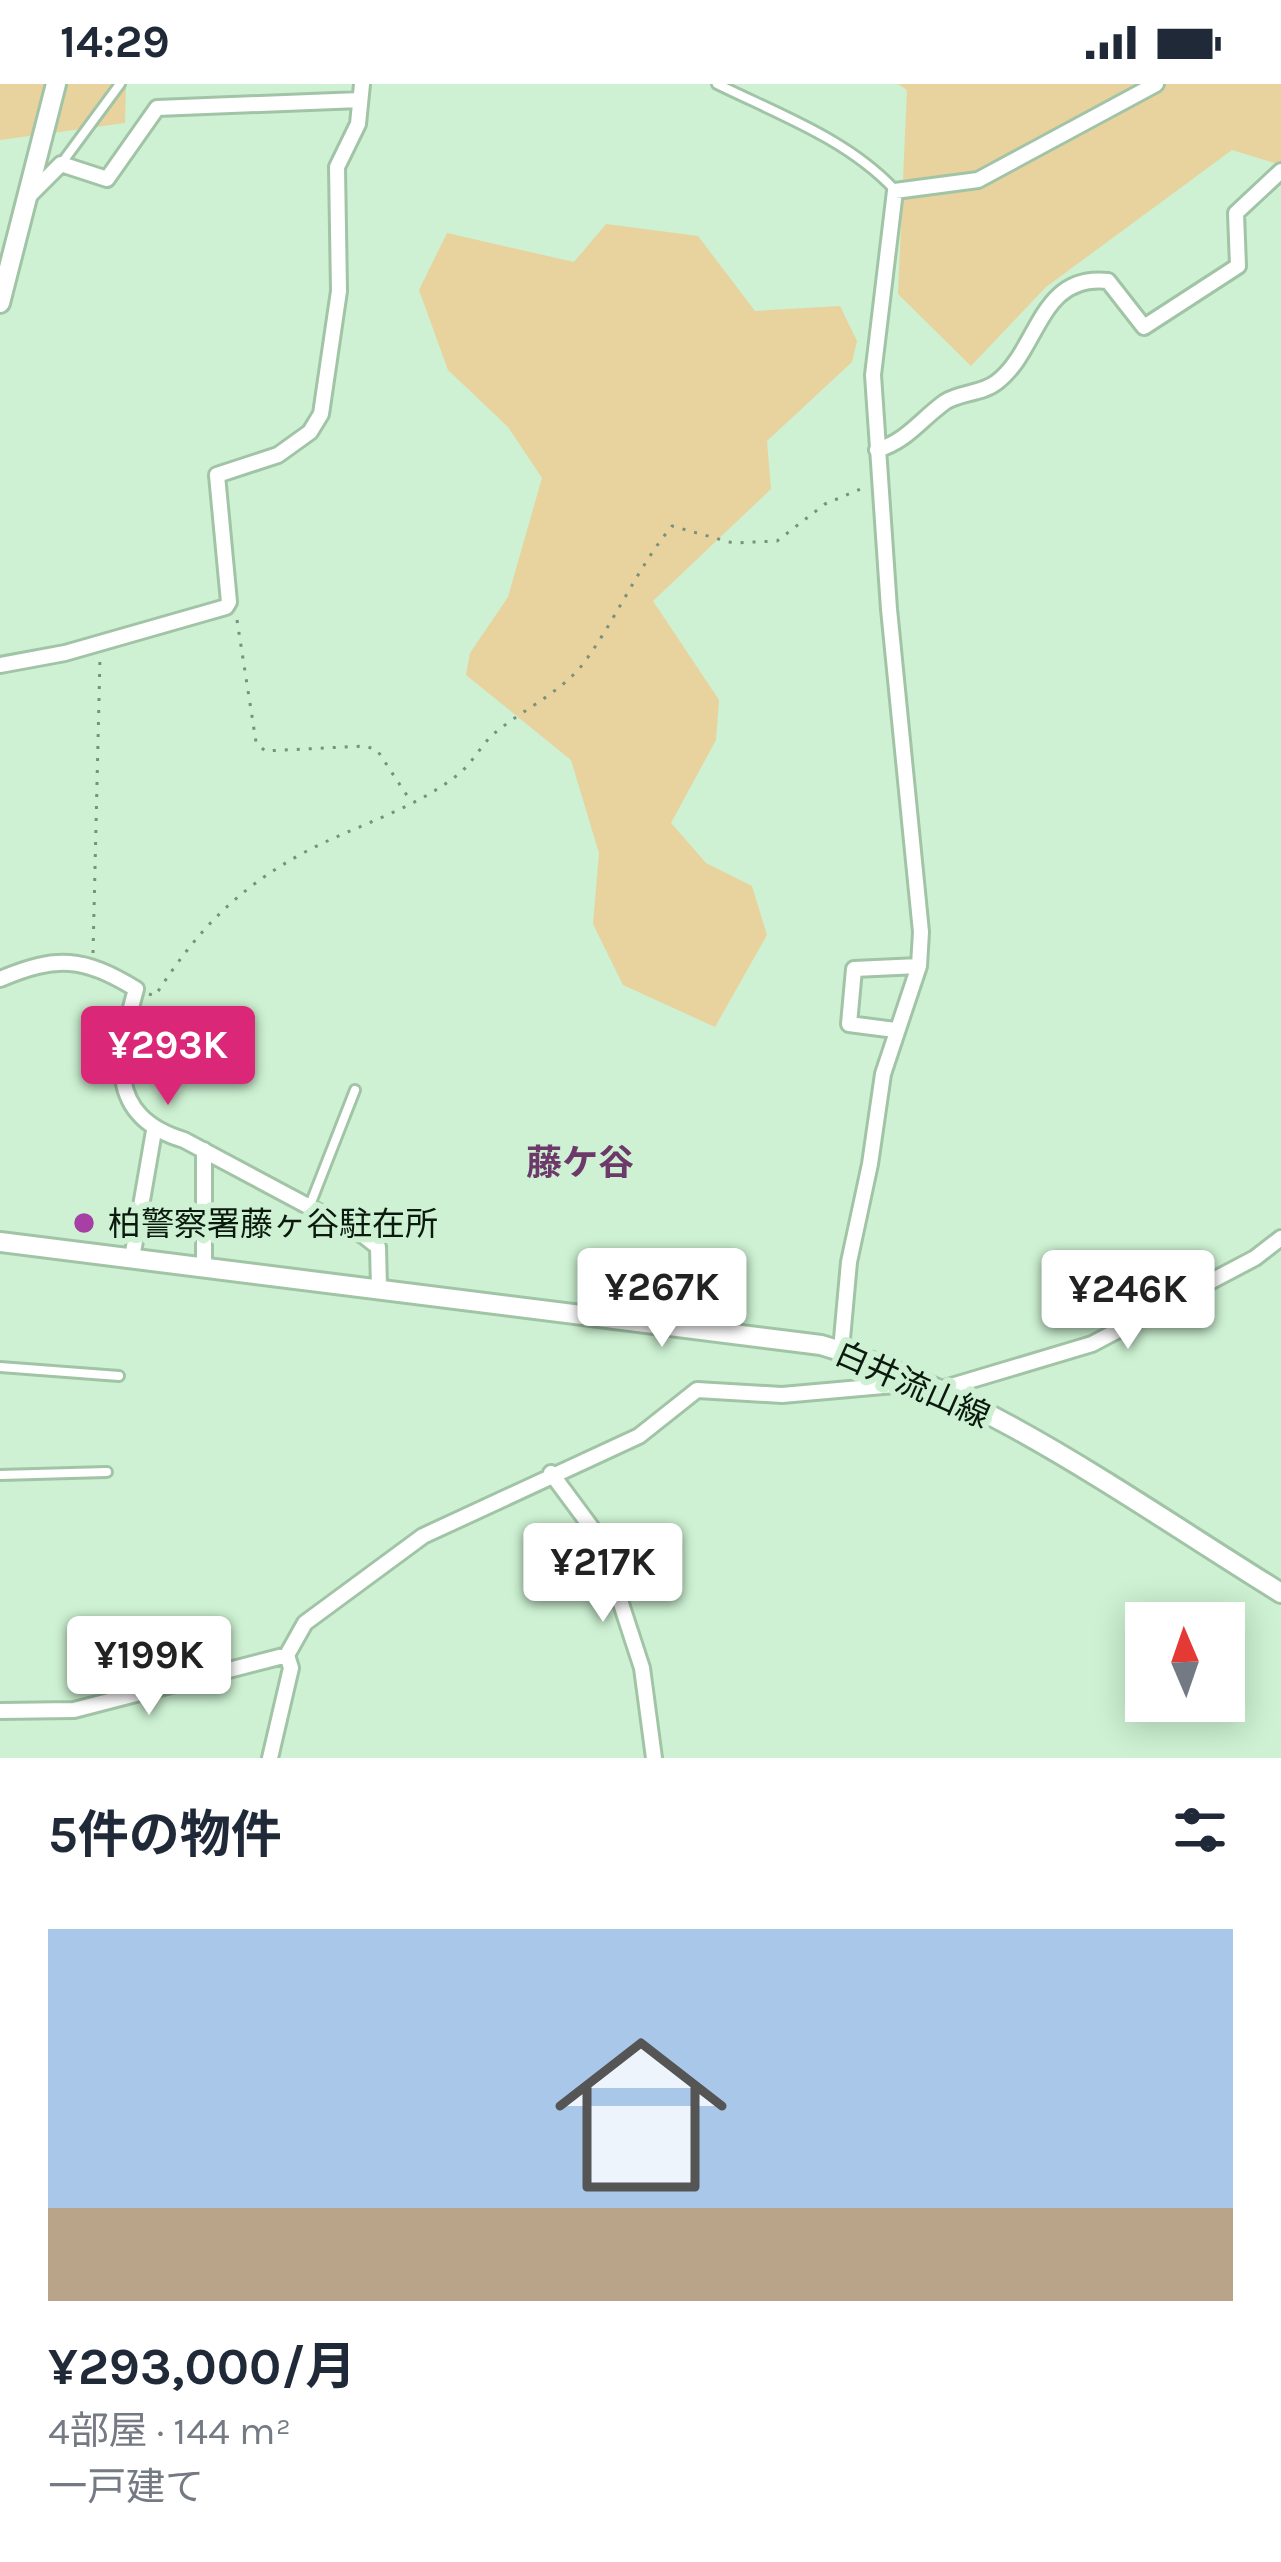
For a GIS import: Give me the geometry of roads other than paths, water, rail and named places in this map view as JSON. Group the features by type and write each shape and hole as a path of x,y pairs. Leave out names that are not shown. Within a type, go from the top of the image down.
{"main road":[{"path":"0,303 56,84"},
{"name":"白井流山線","path":"0,1241 798,1340 841,1350 930,1386 1000,1422 1281,1593"}],"street":[{"path":"841,1350 849,1262 883,1074 919,966 921,932 877,450 874,358 895,190 978,180 1156,84"},
{"path":"0,664 100,643 229,602 217,475 278,455 310,432 321,414 339,291 337,167 358,124 361,92 157,109 106,179 61,164 25,200"},
{"path":"877,450 902,442 949,398 995,384 1009,371 1054,297 1095,279 1108,280 1144,327 1202,292 1238,266 1236,213 1281,170"},
{"path":"0,979 53,962 92,965 136,989 119,1071 127,1096 154,1131 204,1150 378,1247 379,1287"},
{"path":"896,1030 849,1024 854,969 919,966"},
{"path":"132,1258 154,1131"},
{"path":"204,1150 204,1267"},
{"path":"0,1711 74,1710 287,1655 305,1623 423,1536 639,1436 697,1390 782,1395 930,1386 1092,1344 1255,1258 1281,1238"},
{"path":"551,1473 600,1539 642,1668 654,1758"},
{"path":"270,1758 291,1668 287,1655"}],"lane":[{"path":"61,164 120,84"},
{"path":"717,84 827,137 895,190"},
{"path":"309,1206 356,1090"},
{"path":"0,1367 119,1376"},
{"path":"0,1475 106,1472"}],"place":[{"name":"柏警察署藤ヶ谷駐在所","path":"84,1223"}],"district":[{"name":"藤ケ谷","path":"580,1162"}]}
